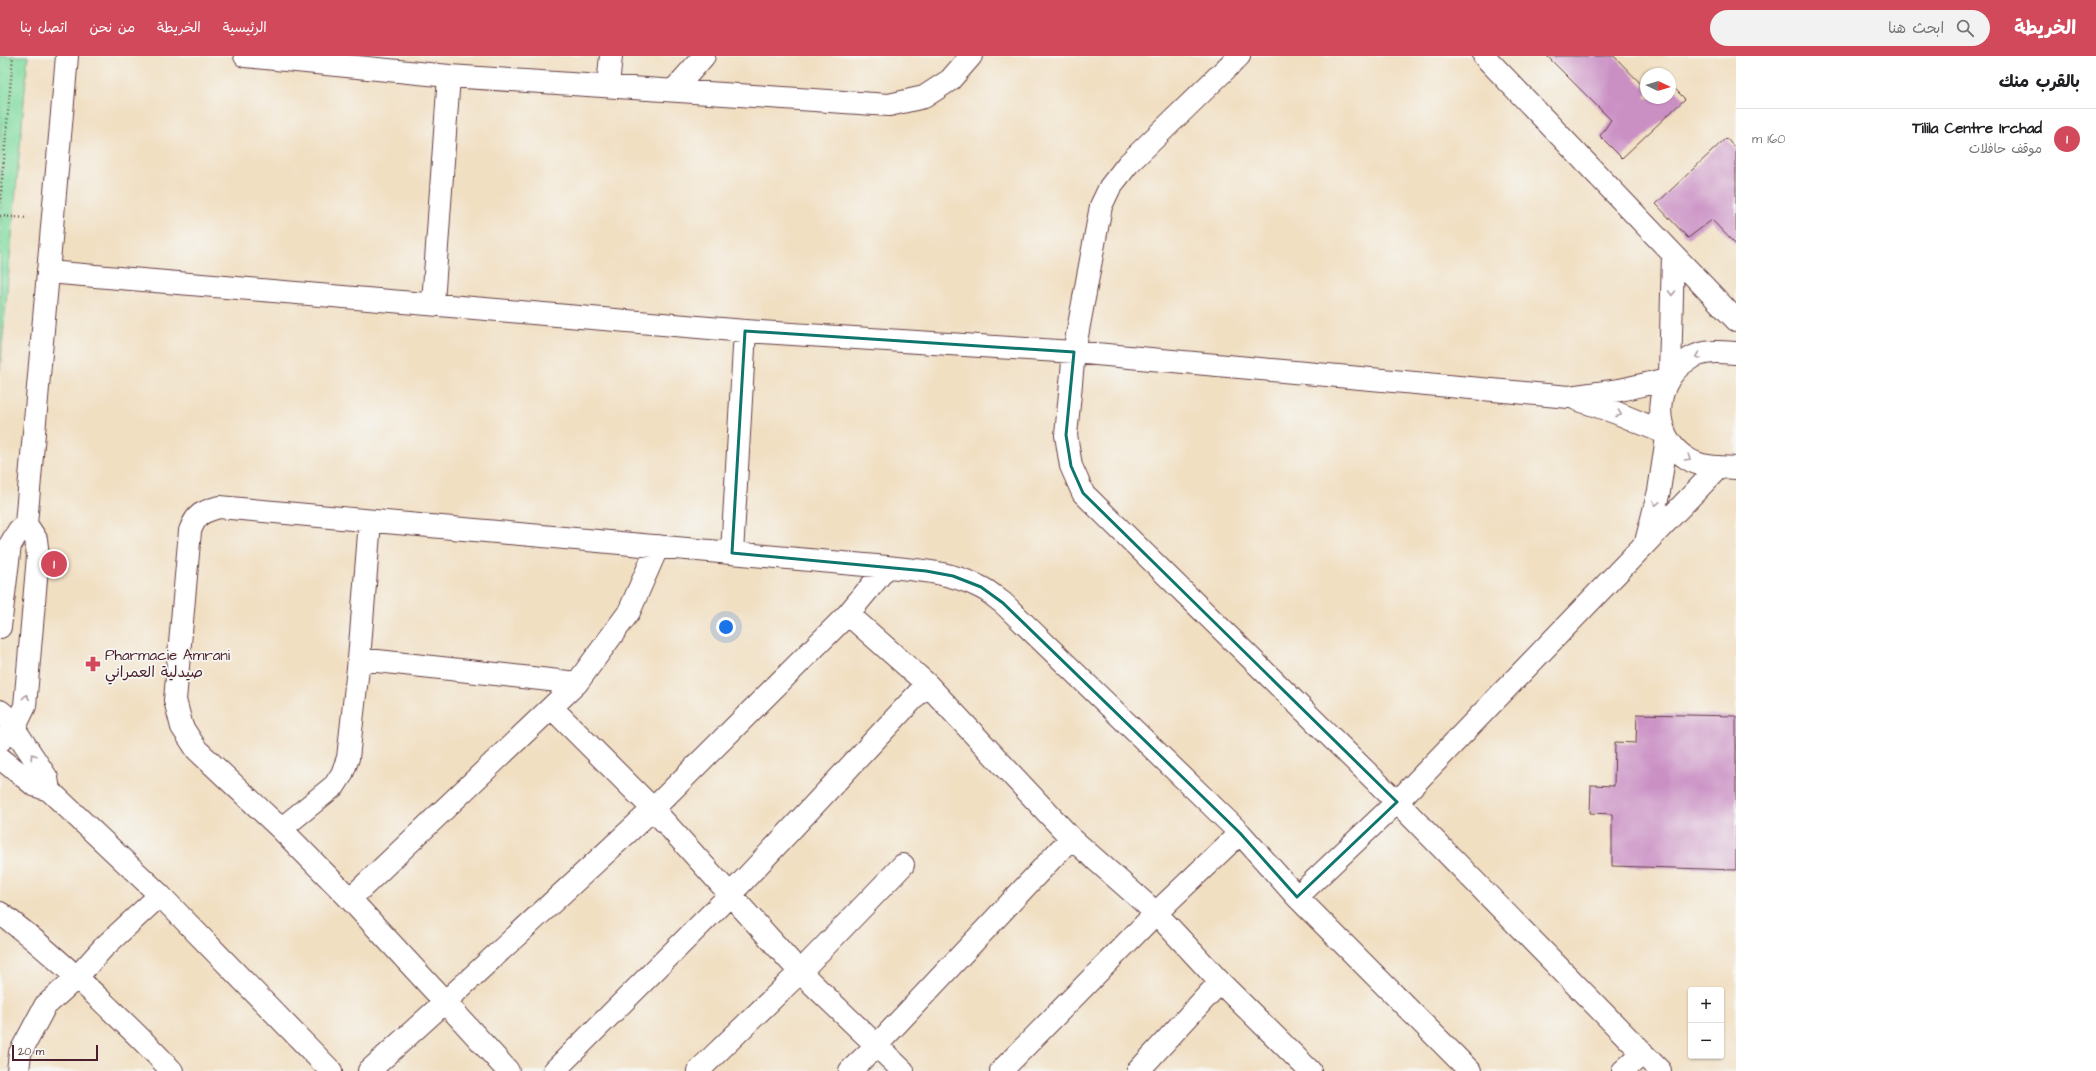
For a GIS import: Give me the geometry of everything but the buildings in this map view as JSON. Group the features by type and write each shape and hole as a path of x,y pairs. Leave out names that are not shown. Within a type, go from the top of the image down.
{"street":[{"path":"7,735 25,706 38,556 36,539 26,524 67,56"},
{"path":"245,56 359,62 449,76 608,85 889,105 924,97 950,80 971,56"},
{"path":"608,85 611,56"},
{"path":"674,90 704,56"},
{"path":"1239,56 1128,164 1110,187 1100,206 1074,352 1066,435 1071,466 1083,494 1397,802 1660,1071"},
{"path":"1484,56 1736,320"},
{"path":"433,304 449,76"},
{"path":"1673,254 1669,377 1662,392 1660,420 1666,435 1676,449 1688,459 1703,465 1728,467"},
{"path":"48,272 745,331 1074,352 1569,397 1620,390 1669,377 1692,357 1705,353 1736,353"},
{"path":"732,553 745,331"},
{"path":"1569,397 1617,413 1666,435"},
{"path":"1646,544 1659,491 1666,435"},
{"path":"1297,897 1397,802 1646,544 1728,467"},
{"path":"508,1071 350,899 281,829 197,750 182,727 175,700 190,531 194,519 204,511 219,507 887,566 926,570 954,576 981,587 1003,603 1240,833 1297,897 1470,1071"},
{"path":"281,829 335,785 342,774 348,758 359,659 370,521"},
{"path":"0,627 10,545 19,530 26,524"},
{"path":"350,899 577,683 629,612 658,546"},
{"path":"370,1071 653,809 848,614 887,566"},
{"path":"848,614 927,684 1071,838 1156,913 1299,1067"},
{"path":"359,659 577,683"},
{"path":"554,1071 730,895 927,684"},
{"path":"552,708 653,809 800,972 903,1071"},
{"path":"0,711 7,735 45,774 49,790"},
{"path":"0,758 34,785 49,790 160,895 331,1071"},
{"path":"1001,1071 1156,913 1240,833"},
{"path":"850,1071 877,1045 1071,838"},
{"path":"698,1071 800,972 903,865"},
{"path":"18,1071 20,1053 45,1006 77,977 103,948 160,895"},
{"path":"0,913 25,931 77,977 157,1054 172,1071"},
{"path":"1138,1071 1220,982"},
{"path":"1623,1071 1643,1053"}],"path":[{"path":"0,203 13,56"}],"highlighted area":[{"path":"745,331 1074,352 1066,435 1071,466 1083,493 1397,802 1297,897 1240,833 1003,603 981,587 953,576 926,571 732,553"}],"green space":[{"path":"0,56 28,56 0,370"}],"place":[{"name":"Tilila Centre Irchad","path":"54,564"},
{"name":"Pharmacie Amrani صيدلية العمراني","path":"93,664"}]}
